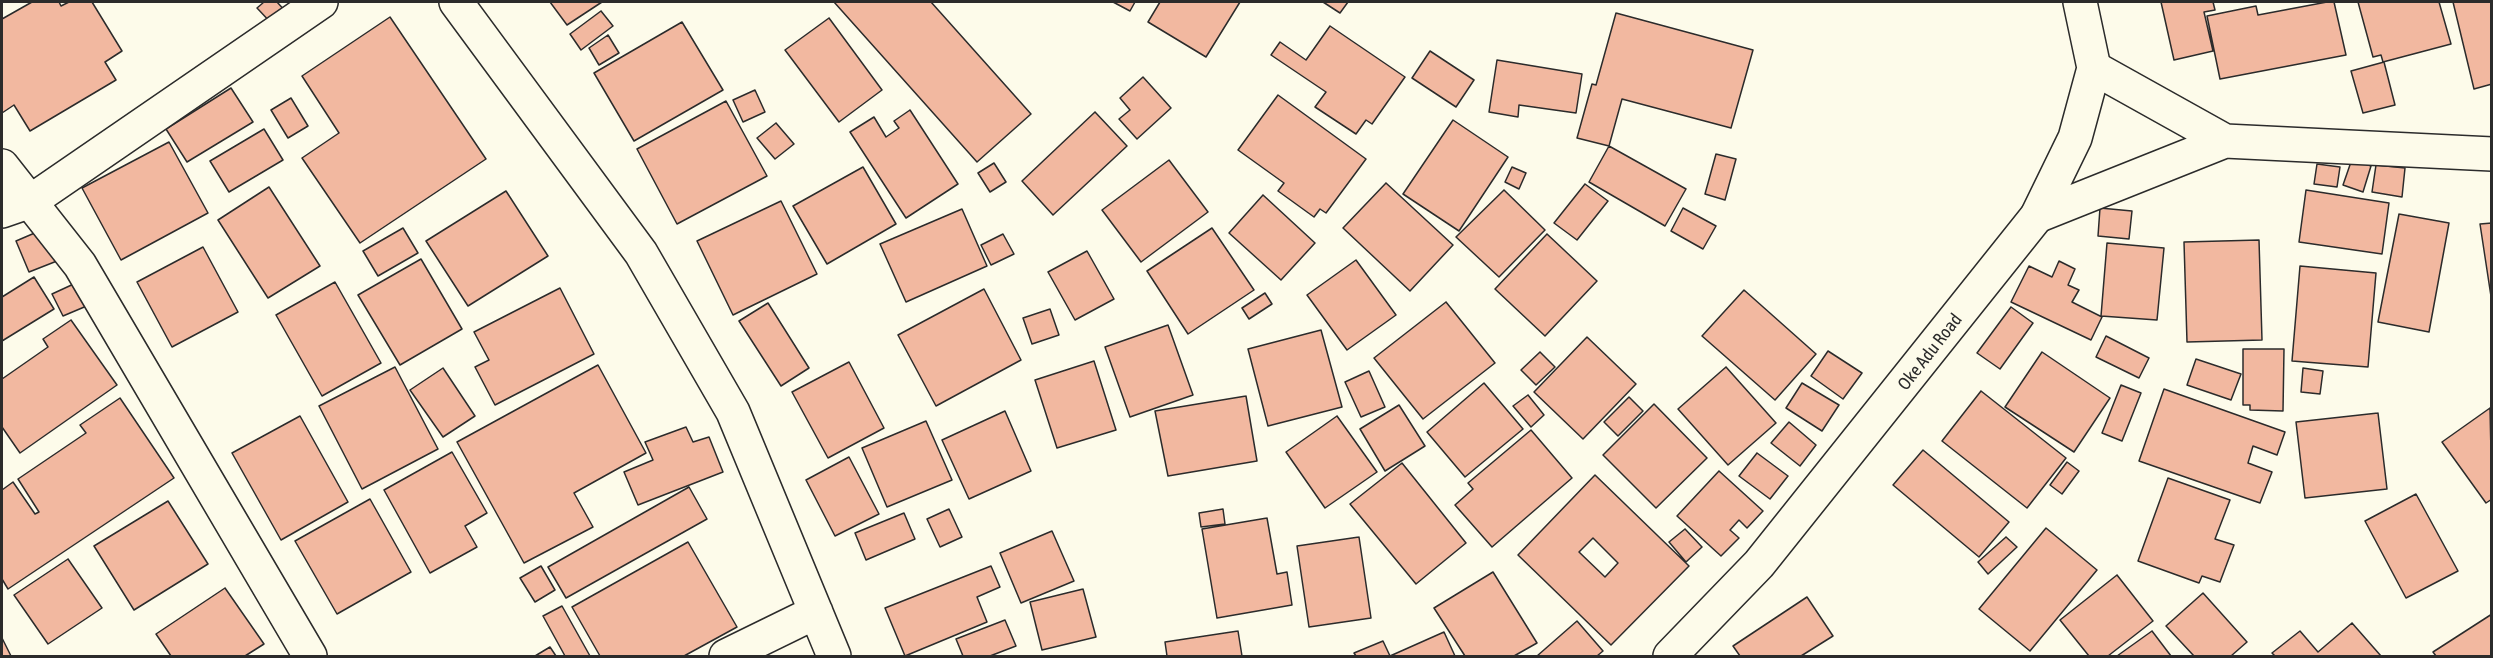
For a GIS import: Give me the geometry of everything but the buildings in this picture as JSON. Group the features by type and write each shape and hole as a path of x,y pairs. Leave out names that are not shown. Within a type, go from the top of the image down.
{"street":[{"path":"16,206 321,2"},
{"path":"456,2 641,253 733,412 834,657"},
{"name":"Oke Adu Road","path":"1670,657 1759,564 2037,216 2075,138 2094,68 2080,2"},
{"path":"2094,68 2225,141"},
{"path":"2037,216 2225,141 2492,154"},
{"path":"2,166 16,206 80,265 310,657"},
{"path":"726,657 816,612"}]}
